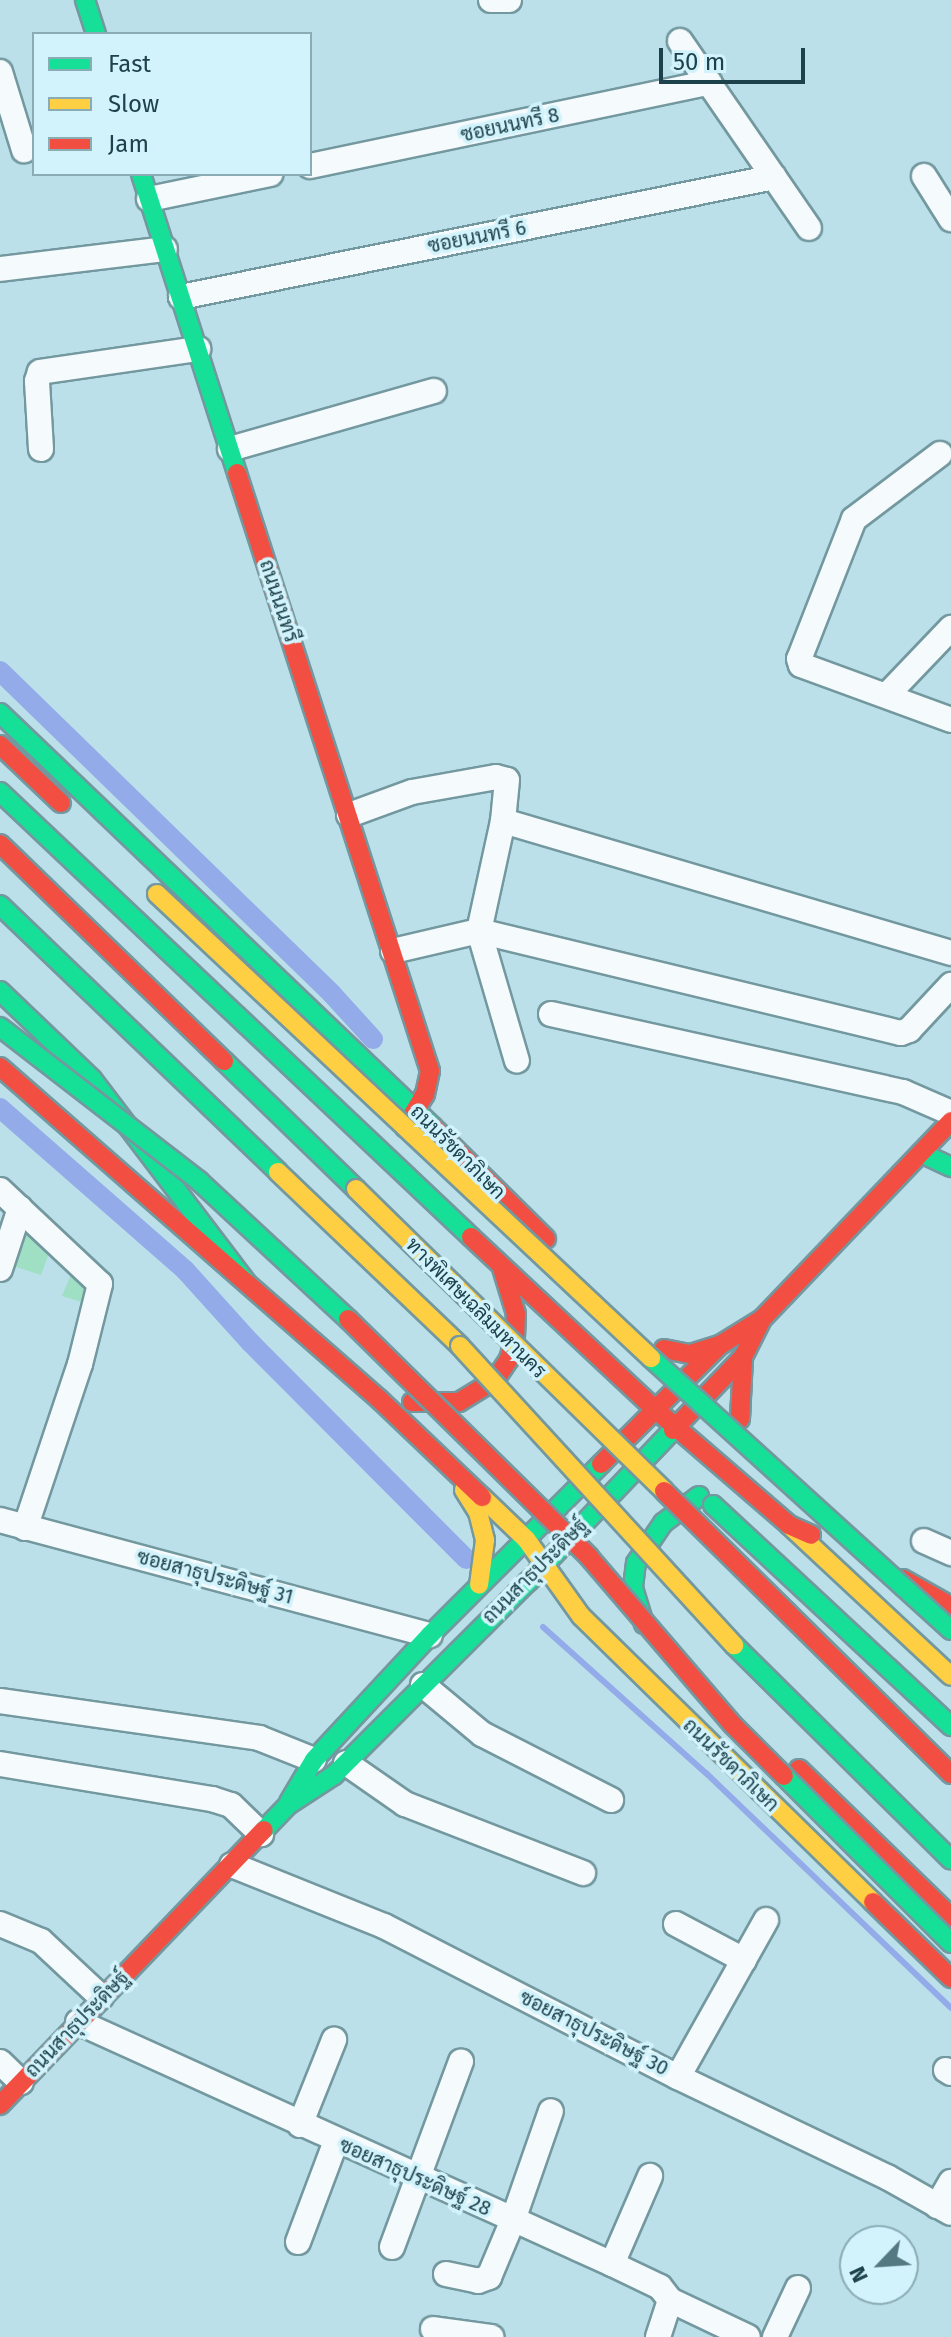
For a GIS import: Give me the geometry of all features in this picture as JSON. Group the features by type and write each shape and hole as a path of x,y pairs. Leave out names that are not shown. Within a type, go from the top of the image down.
{"main road":[{"path":"85,0 95,32"},
{"name":"ถนนนนทรี","path":"142,176 430,1071 417,1111 382,1156"},
{"name":"ถนนรัชดาภิเษก","path":"0,713 400,1075 417,1111 503,1196 820,1498 920,1587"},
{"path":"0,745 78,819"},
{"name":"ถนนรัชดาภิเษก","path":"0,792 502,1268 656,1410 789,1525 920,1587 951,1606"},
{"name":"ทางพิเศษเฉลิมมหานคร","path":"0,844 951,1774"},
{"name":"ถนนรัชดาภิเษก","path":"146,883 760,1460 951,1630"},
{"name":"ทางพิเศษเฉลิมมหานคร","path":"0,905 460,1346 717,1598"},
{"path":"0,991 92,1079 246,1282"},
{"name":"ถนนรัชดาภิเษก","path":"0,1027 199,1181 304,1276 589,1557 733,1725 951,1943"},
{"path":"400,1075 418,1028"},
{"name":"ถนนรัชดาภิเษก","path":"0,1067 380,1400 526,1539 644,1624 951,1917"},
{"name":"ถนนสาธุประดิษฐ์","path":"0,2105 288,1805 314,1760 430,1635 720,1345 762,1319 951,1121"},
{"path":"921,1153 951,1167"},
{"path":"407,1179 503,1196"},
{"path":"356,1189 570,1372"},
{"path":"380,1400 459,1402 495,1380 509,1359 515,1338 516,1314 502,1268"},
{"name":"ถนนสาธุประดิษฐ์","path":"288,1805 318,1788 346,1763 550,1557 743,1357 762,1319"},
{"path":"664,1349 690,1354 720,1345"},
{"path":"460,1346 708,1619 951,1860"},
{"path":"740,1419 743,1357"},
{"path":"617,1416 664,1459"},
{"path":"451,1469 478,1512 485,1540 479,1585"},
{"path":"687,1480 951,1726"},
{"path":"644,1624 633,1574 655,1532 678,1508 697,1496 726,1490 754,1494"},
{"path":"789,1525 951,1676"},
{"name":"ถนนรัชดาภิเษก","path":"550,1557 581,1616 951,1978"},
{"path":"507,1601 547,1603 581,1616"},
{"path":"757,1790 870,1838"}],"street":[{"path":"491,0 509,0"},
{"path":"680,41 809,228"},
{"path":"0,72 24,150"},
{"name":"ซอยนนทรี 8","path":"312,166 709,83"},
{"path":"149,199 260,176"},
{"path":"924,176 951,219"},
{"name":"ซอยนนทรี 6","path":"181,297 774,177"},
{"path":"0,269 165,249"},
{"path":"41,449 37,381 40,372 198,349"},
{"path":"230,449 434,391"},
{"path":"940,454 854,519 801,652 801,665 951,720"},
{"path":"887,695 951,628"},
{"path":"349,815 412,792 496,777 507,780 509,790 479,931 517,1061"},
{"path":"503,821 951,953"},
{"path":"393,951 479,931 901,1033 909,1030 948,996"},
{"path":"551,1014 903,1092 951,1113"},
{"path":"0,1190 100,1284 80,1364 25,1528"},
{"path":"0,1269 20,1208"},
{"name":"ซอยสาธุประดิษฐ์ 31","path":"0,1520 430,1635"},
{"path":"924,1541 951,1553"},
{"path":"423,1685 482,1734 611,1800"},
{"path":"0,1701 259,1738 314,1760"},
{"path":"346,1763 405,1804 583,1873"},
{"path":"0,1764 212,1799 231,1805 261,1834"},
{"name":"ซอยสาธุประดิษฐ์ 30","path":"232,1865 384,1926 678,2077 887,2177 944,2210"},
{"path":"678,2077 766,1920"},
{"path":"0,1924 41,1941 101,1997"},
{"path":"676,1924 744,1960"},
{"name":"ซอยสาธุประดิษฐ์ 28","path":"78,2022 612,2264 660,2287 670,2300 748,2337"},
{"path":"300,2125 334,2040"},
{"path":"392,2247 461,2061"},
{"path":"0,2062 21,2082"},
{"path":"446,2274 478,2281 489,2277 513,2220 551,2111"},
{"path":"298,2242 336,2141"},
{"path":"612,2264 650,2176"},
{"path":"944,2210 951,2182"},
{"path":"775,2337 798,2288"},
{"path":"658,2337 670,2300"},
{"path":"433,2329 491,2337"}],"green space":[{"path":"27,1227 51,1248 41,1275 10,1265 21,1229"},
{"path":"74,1267 90,1282 91,1305 62,1296"}],"waterway":[{"path":"0,671 332,994 373,1039"},
{"path":"0,1108 185,1270 251,1343 466,1559"},
{"path":"543,1627 706,1773 951,2008"}],"traffic: fast":[{"path":"85,0 95,32"},
{"path":"142,176 237,473"},
{"path":"0,713 433,1127"},
{"path":"0,792 471,1237"},
{"path":"0,905 278,1172"},
{"path":"0,991 92,1079 246,1282"},
{"path":"0,1027 199,1181 348,1319"},
{"path":"224,1061 356,1189"},
{"path":"921,1153 951,1167"},
{"path":"651,1358 951,1630"},
{"path":"264,1830 288,1805 334,1775 528,1582 673,1430"},
{"path":"289,1802 314,1760 430,1635 601,1464"},
{"path":"644,1624 633,1587 636,1563 663,1523 699,1496"},
{"path":"713,1505 951,1726"},
{"path":"734,1645 951,1860"},
{"path":"784,1776 951,1943"}],"traffic: slow":[{"path":"157,894 651,1358"},
{"path":"278,1172 460,1346"},
{"path":"356,1189 664,1491"},
{"path":"460,1346 734,1645"},
{"path":"464,1490 478,1512 485,1540 479,1585"},
{"path":"482,1497 526,1539 581,1616 873,1902"},
{"path":"789,1525 951,1676"}],"traffic: jam":[{"path":"237,473 430,1071 425,1094 405,1127"},
{"path":"0,745 61,803"},
{"path":"0,844 224,1061"},
{"path":"0,1067 380,1400 482,1497"},
{"path":"601,1464 720,1345 762,1319 951,1121"},
{"path":"433,1127 546,1239"},
{"path":"471,1237 656,1410 789,1525 811,1535"},
{"path":"412,1402 459,1402 495,1380 509,1359 515,1338 516,1314 502,1268"},
{"path":"348,1319 589,1557 733,1725 784,1776"},
{"path":"673,1430 743,1357 762,1319"},
{"path":"664,1349 690,1354 720,1345"},
{"path":"740,1419 743,1357"},
{"path":"664,1491 951,1774"},
{"path":"903,1579 951,1606"},
{"path":"799,1769 951,1917"},
{"path":"0,2105 264,1830"},
{"path":"873,1902 951,1978"}]}
